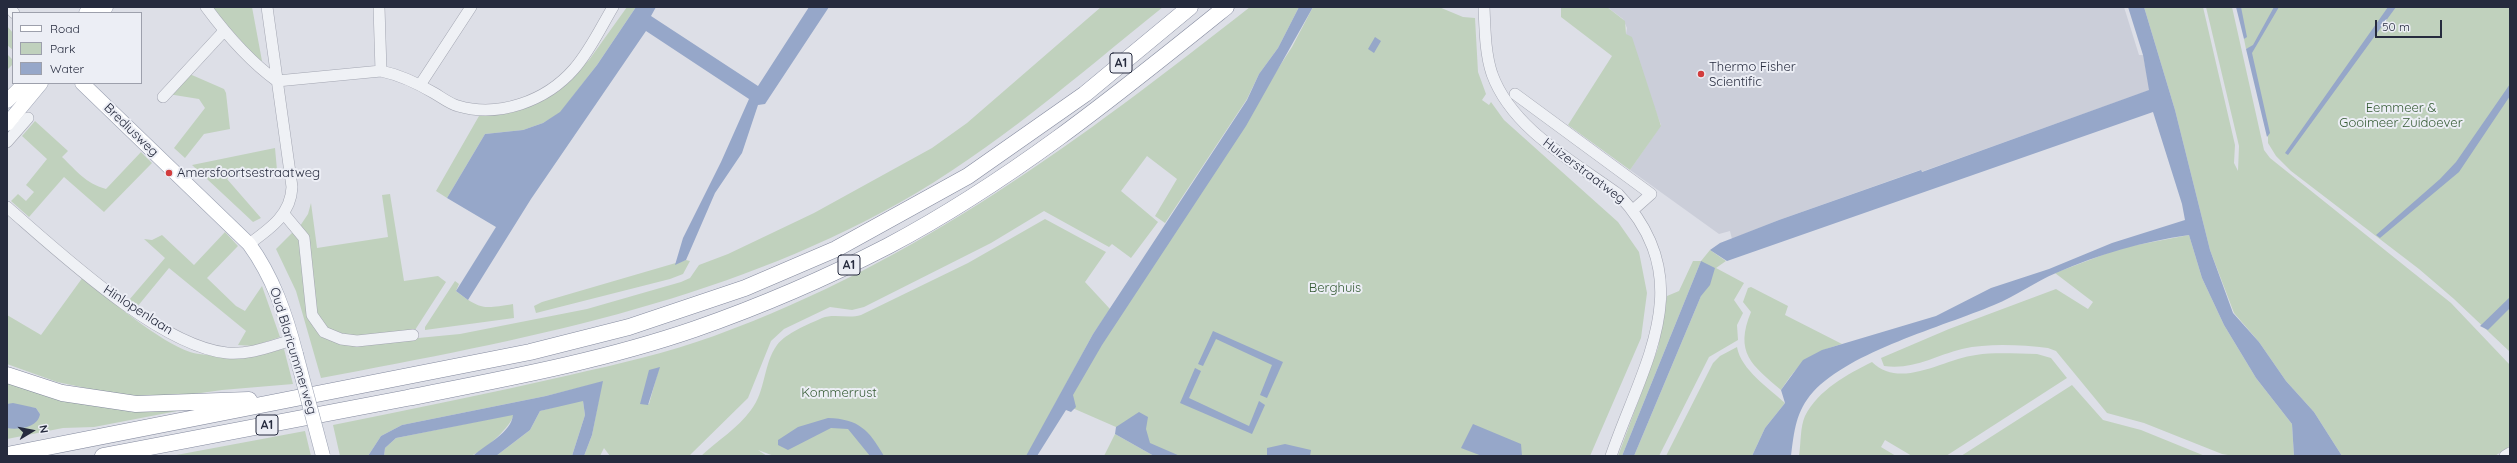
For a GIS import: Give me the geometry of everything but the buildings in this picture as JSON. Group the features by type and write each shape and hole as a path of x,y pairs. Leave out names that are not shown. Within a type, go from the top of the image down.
{"highway":[{"name":"A1","path":"7,454 530,352 629,327 745,288 836,249 968,176 1085,94 1190,7"},
{"name":"A1","path":"103,456 533,373 695,329 754,306 844,268 980,193 1098,109 1226,7"},
{"name":"A1","path":"7,375 62,394 136,404 205,400 290,400"}],"main road":[{"path":"7,101 24,84"},
{"path":"7,124 40,84"},
{"name":"Brediusweg","path":"83,84 250,244"},
{"name":"Oud Blaricummerweg","path":"250,244 268,274 294,347 322,456"}],"street":[{"path":"206,7 224,31 277,81 381,71 397,74 457,106 482,110 509,108 532,100 574,70 613,7"},
{"path":"250,244 284,214 289,205 292,186 267,7"},
{"path":"379,7 381,71"},
{"path":"420,85 471,7"},
{"name":"Huizerstraatweg","path":"1484,7 1489,63 1499,90 1520,119 1540,138 1562,152 1618,194 1632,210 1649,238 1658,263 1661,291 1660,312 1653,348 1611,456"},
{"path":"163,97 224,31"},
{"name":"Huizerstraatweg","path":"1515,94 1651,194 1632,210"},
{"path":"7,142 28,118"},
{"path":"1562,152 1572,137"},
{"name":"Hinlopenlaan","path":"7,207 94,282 181,338 198,345 228,353 250,353 294,347"},
{"path":"284,214 304,238 312,315 324,332 341,339 357,341 413,335"},
{"path":"2505,456 2510,453"}],"shaded area":[{"path":"1607,7 2124,7 2139,55 2143,55 2150,90 1921,172 1920,170 1779,220 1732,239 1730,231 1719,234 1630,170 1661,125 1626,34 1627,28 1623,19"}],"green space":[{"path":"211,7 252,7 262,61 259,61"},
{"path":"627,7 636,7 597,65 560,113 543,123 523,130 485,134 447,198 436,191 479,116 508,112 567,80 589,60"},
{"path":"1101,7 1163,7 1035,111 969,159 899,203 830,238 761,268 690,293 618,314 544,333 471,349 321,378 296,291 276,249 293,232 299,238 309,318 322,336 366,343 460,334 587,309 681,282 690,278 699,265 728,254 814,213 932,148 967,123"},
{"path":"1250,7 1299,7 1278,48 1259,74 1247,99 1165,223 1155,216 1177,179 1147,156 1121,191 1158,222 1131,258 1112,244 1109,247 1044,211 991,243 864,307 852,310 830,307 784,329 771,341 748,398 689,456 610,456 604,448 600,456 584,456 592,435 602,382 546,396 402,425 381,436 368,456 340,456 333,425 588,371 678,348 714,336 789,306 861,272 929,234 996,193 1060,150 1187,56","holes":["659,368 649,404 641,404"]},
{"name":"Berghuis","path":"1313,7 1439,7 1463,17 1475,18 1478,72 1486,94 1482,100 1489,105 1491,102 1504,120 1618,222 1639,252 1647,293 1641,338 1590,456 1157,456 1159,451 1116,427 1061,403 1292,47"},
{"path":"1561,7 1607,7 1625,21 1626,34 1632,37 1661,126 1630,170 1568,125 1612,56 1561,17"},
{"path":"2144,7 2203,7 2235,145 2234,163 2238,171 2239,146 2206,7 2232,7 2264,150 2270,158 2451,303 2510,365 2510,446 2495,456 2342,456 2314,412 2286,381 2259,342 2234,313 2210,250 2175,110"},
{"name":"Eemmeer & Gooimeer Zuidoever","path":"2239,7 2510,7 2510,352 2454,299 2419,269 2291,171 2276,156 2268,143 2268,135 2248,48 2246,49 2244,39 2246,37"},
{"path":"7,26 12,32 12,49 7,45"},
{"path":"7,54 12,59 12,65 7,70"},
{"path":"185,72 224,89 226,93 230,129 204,134 185,158 174,148 205,108 199,99 168,94"},
{"path":"35,121 68,151 62,157 87,180 106,189 141,152 152,163 104,212 64,177 29,217 11,201 18,194 26,201 34,192 26,185 47,159 22,136"},
{"path":"275,148 277,170 232,175 227,179 261,218 253,222 192,165"},
{"path":"390,194 404,281 438,276 446,282 415,330 364,336 339,333 328,328 318,320 300,226 308,214 311,203 317,248 388,237 382,195"},
{"name":"Kommerrust","path":"1045,219 1106,252 1085,282 1110,309 1093,334 1027,456 774,456 758,450 767,456 701,456 734,429 746,417 756,403 772,352 786,337 804,326 822,318 861,315 968,263"},
{"path":"225,232 238,246 207,278 236,306 245,311 262,286 280,337 254,346 238,345 246,331 169,268 137,307 129,300 165,258 144,239 152,240 162,235 194,265"},
{"path":"2189,235 2202,278 2224,325 2256,378 2292,424 2294,456 2234,456 2222,454 2144,423 2107,413 2056,351 2048,348 2016,345 1972,347 1924,362 1895,367 1884,366 1881,358 1949,329 2056,289 2088,309 2093,302 2055,273 2121,248"},
{"path":"1710,250 1726,261 1716,268 1744,283 1734,300 1743,313 1737,325 1738,340 1709,357 1659,456 1634,456 1701,296 1701,261"},
{"path":"686,260 690,261 683,274 670,279 536,313 534,306 542,302"},
{"path":"1693,261 1701,261 1622,456 1618,456 1658,348 1667,296 1679,291"},
{"path":"83,277 106,297 150,330 178,347 190,352 224,356 263,353 284,349 293,384 222,390 187,395 134,398 57,382 7,364 7,315 41,335"},
{"path":"455,281 459,284 456,291 477,305 495,307 513,304 514,318 425,330 425,327"},
{"path":"1751,287 1788,306 1785,315 1842,344 1821,351 1806,360 1793,373 1781,390 1754,365 1745,348 1744,338 1746,326 1751,312 1743,302 1748,288"},
{"path":"1737,347 1744,363 1756,378 1785,403 1765,428 1752,456 1666,456 1713,363 1720,356"},
{"path":"1999,353 2037,354 2051,358 2067,378 1946,456 1912,456 1885,440 1881,447 1896,456 1799,456 1802,425 1805,416 1811,407 1818,398 1834,384 1872,362 1883,370 1896,373 1909,373 1976,355"},
{"path":"7,382 54,397 119,409 193,408 94,427 63,428 7,439 7,428 19,428 40,414 36,408 7,404"},
{"path":"2072,385 2103,420 2141,430 2205,456 1961,456"},
{"path":"577,401 583,401 585,415 572,456 496,456 530,430 540,411"},
{"path":"514,414 508,425 497,438 473,455 445,457 384,456 385,448 396,438"},
{"path":"305,431 311,456 171,456"},
{"path":"1115,434 1154,456 1104,456"}],"water":[{"path":"636,7 656,7 651,16 758,86 809,7 829,7 765,104 758,105 742,153 715,193 686,260 675,265 683,238 721,162 749,99 646,31 531,199 468,300 456,291 496,227 447,198 485,134 523,130 543,123 560,112 597,65"},
{"path":"1299,7 1313,7 1246,126 1102,345 1073,395 1076,407 1071,412 1066,410 1037,456 1026,456 1093,334 1247,100 1259,74 1278,48"},
{"path":"2128,7 2144,7 2175,110 2210,250 2233,313 2259,342 2286,381 2314,412 2342,456 2294,456 2292,424 2256,378 2224,325 2202,278 2189,235 2154,241 2088,260 2048,277 1994,305 1898,341 1873,352 1830,377 1807,399 1799,414 1793,438 1791,456 1752,456 1765,428 1785,403 1781,390 1803,360 1822,350 1936,316 1991,288 2049,269 2112,243 2185,220 2182,204 2153,112 1727,261 1710,250 1720,243 1779,220 1921,170 1922,172 2149,90 2143,55"},
{"path":"2236,7 2241,7 2247,37 2244,39"},
{"path":"2274,7 2279,7 2252,53 2270,133 2267,137 2246,49 2253,45"},
{"path":"2388,7 2396,7 2288,155 2285,153"},
{"path":"1375,37 1381,41 1374,53 1368,49"},
{"path":"2510,84 2510,96 2459,172 2380,238 2376,235 2440,179 2456,162"},
{"path":"1701,261 1715,268 1710,285 1701,296 1634,456 1622,456"},
{"path":"2510,297 2510,308 2488,330 2480,326"},
{"path":"1213,331 1283,362 1267,398 1260,395 1272,365 1216,339 1203,366 1198,364"},
{"path":"660,367 648,405 640,404 649,370"},
{"path":"1195,368 1201,371 1189,398 1249,426 1259,401 1265,405 1252,434 1180,403"},
{"path":"603,381 592,435 584,456 572,456 585,415 583,401 540,411 530,430 496,456 473,456 503,433 508,427 513,415 396,438 385,448 384,456 368,456 381,436 402,425 546,396"},
{"path":"13,403 36,408 40,414 36,422 27,427 17,429 7,428 7,404"},
{"path":"1139,412 1148,417 1146,429 1150,443 1180,456 1154,456 1115,434 1116,427"},
{"path":"828,418 848,421 862,428 873,439 884,456 870,456 848,429 831,428 788,450 778,445 778,440 798,427"},
{"path":"1473,424 1521,444 1522,456 1482,456 1461,448"},
{"path":"1285,444 1311,450 1310,456 1267,456 1267,448"}],"place":[{"name":"Thermo Fisher Scientific","path":"1701,74"},
{"name":"Amersfoortsestraatweg","path":"169,173"}]}
